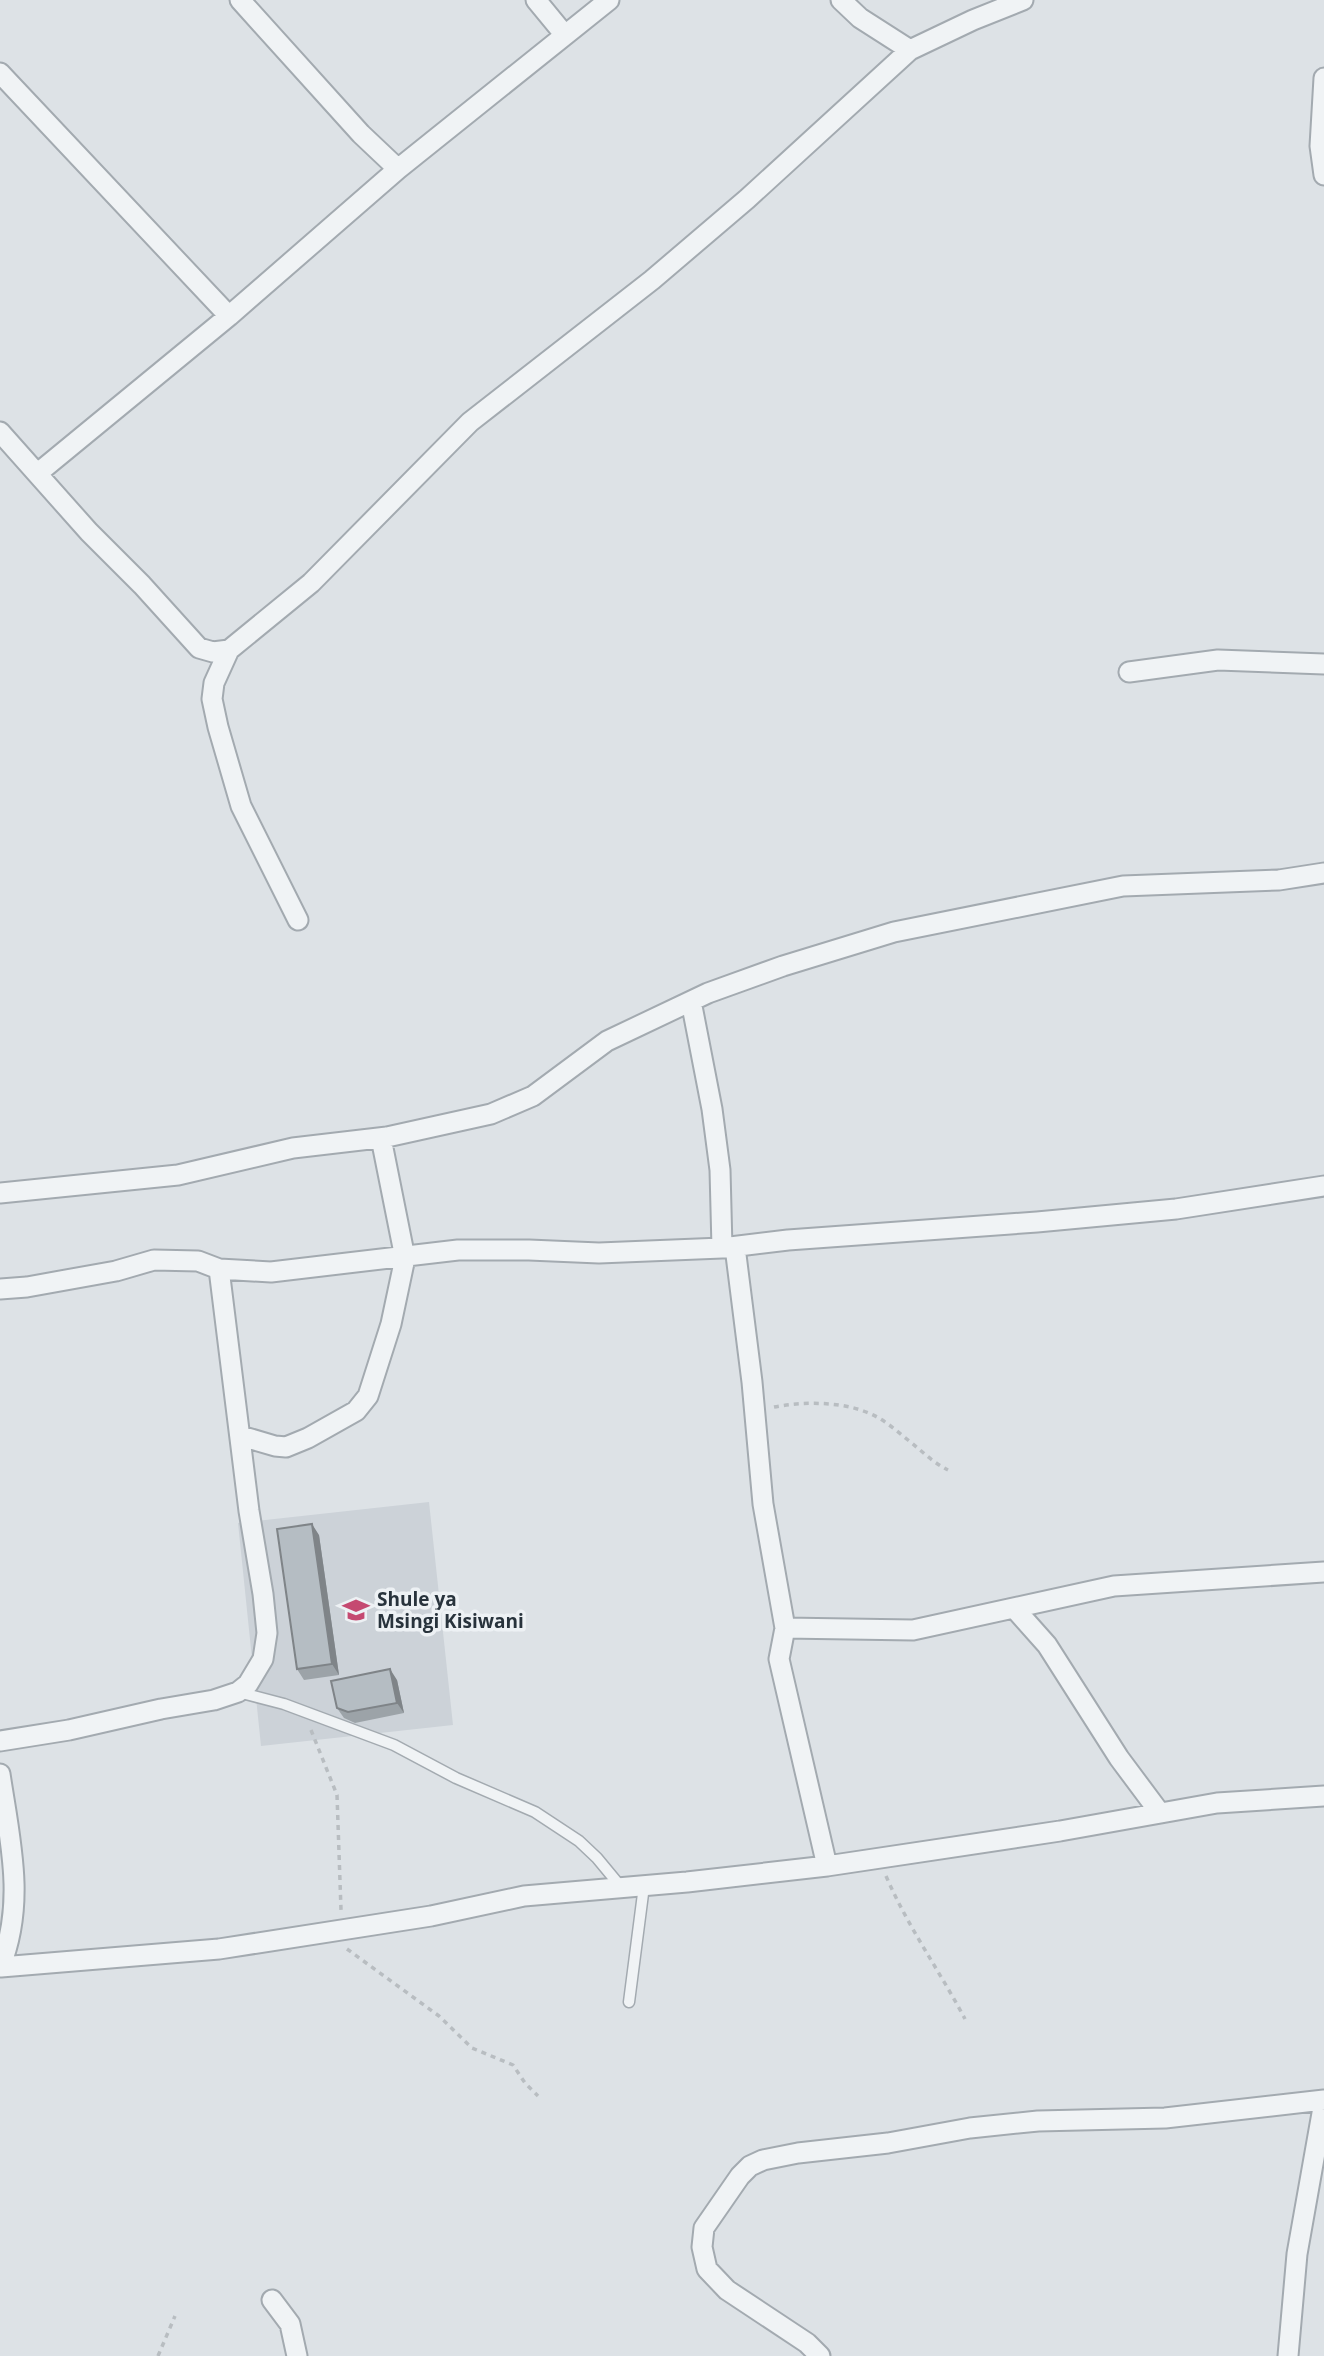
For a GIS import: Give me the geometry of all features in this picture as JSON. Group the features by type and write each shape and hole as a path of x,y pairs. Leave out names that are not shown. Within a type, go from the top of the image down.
{"street":[{"path":"240,0 361,134 398,169"},
{"path":"536,0 564,34"},
{"path":"37,473 229,316 398,169 609,0"},
{"path":"841,0 860,18 910,50"},
{"path":"298,920 241,806 218,727 212,699 214,683 229,650 310,583 470,422 652,280 747,199 910,50 1023,0"},
{"path":"0,73 229,316"},
{"path":"1324,78 1321,146 1324,174"},
{"path":"0,432 89,532 199,648 213,652 229,650"},
{"path":"1129,672 1218,660 1324,664"},
{"path":"0,1193 178,1175 293,1148 381,1138 491,1114 533,1096 607,1041 691,1001 783,966 894,932 1123,886 1279,880 1324,873"},
{"path":"691,1001 712,1109 728,1247 755,1411 763,1504 785,1628 779,1659 827,1866"},
{"path":"241,1436 286,1447 356,1411 368,1396 391,1324 405,1258 381,1138"},
{"path":"0,1289 27,1287 116,1271 154,1260 198,1261 219,1269 271,1272 458,1250 599,1252 728,1247 1176,1209 1324,1186"},
{"path":"0,1741 69,1730 214,1700 238,1692 247,1684 263,1659 267,1633 219,1269"},
{"path":"785,1628 913,1630 1114,1586 1324,1572"},
{"path":"1015,1609 1047,1645 1119,1758 1160,1814"},
{"path":"0,1774 16,1889 13,1921 0,1967 219,1949 430,1916 524,1896 827,1866 1060,1831 1217,1803 1324,1796"},
{"path":"820,2356 807,2343 727,2290 707,2269 702,2247 704,2228 750,2166 763,2160 798,2153 888,2143 970,2128 1038,2121 1165,2118 1324,2101 1297,2254 1288,2356"},
{"path":"272,2300 290,2325 297,2356"}],"lane":[{"path":"238,1692 284,1704 394,1745 433,1768 535,1812 588,1849 622,1888"},
{"path":"629,2002 644,1886"}],"path":[{"path":"755,1411 789,1404 852,1407 876,1417 919,1448 933,1462 948,1470"},
{"path":"309,1714 309,1726 320,1747 337,1795 342,1895 337,1930 348,1950 439,2017 465,2043 513,2065 525,2084 538,2096"},
{"path":"878,1858 903,1915 946,1983 965,2019"},
{"path":"158,2356 175,2316"}],"shaded area":[{"path":"429,1502 453,1725 261,1746 238,1523"}],"building":[{"path":"312,1524 332,1664 297,1669 277,1529"},
{"path":"390,1669 397,1703 348,1712 337,1708 331,1681"}],"place":[{"name":"Shule ya Msingi Kisiwani","path":"356,1610"}]}
